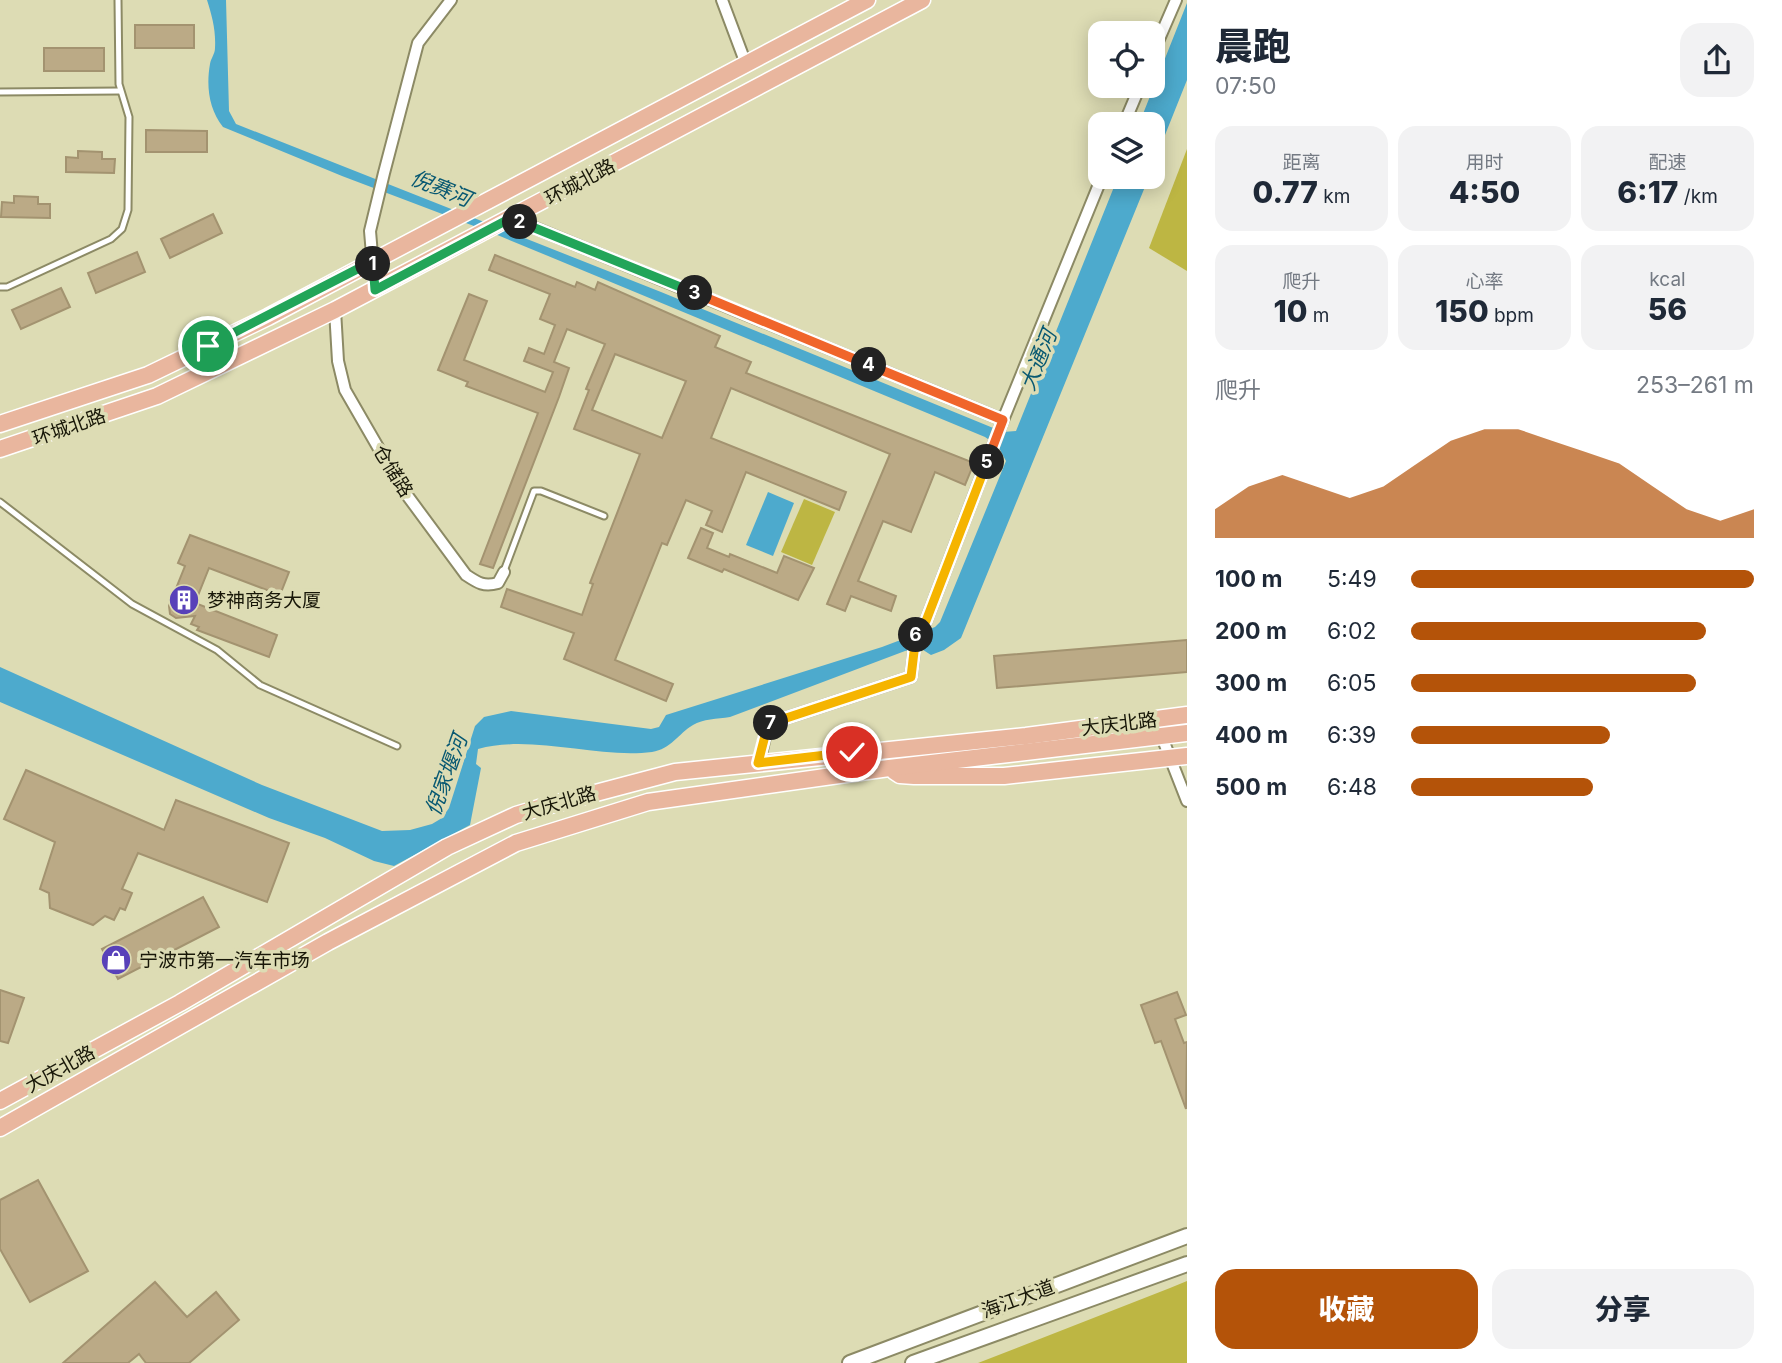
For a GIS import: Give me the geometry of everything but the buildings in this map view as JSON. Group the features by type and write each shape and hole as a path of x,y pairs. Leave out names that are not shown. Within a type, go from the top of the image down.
{"main road":[{"name":"环城北路","path":"2,419 148,375 268,317 867,0"},
{"name":"环城北路","path":"0,449 157,396 335,310 922,0"},
{"name":"大庆北路","path":"0,1101 180,1003 447,847 516,815 675,772 1187,715"},
{"name":"大庆北路","path":"0,1128 328,942 516,843 648,802 889,768 1187,733"},
{"name":"大庆北路","path":"889,768 900,775 914,776 1004,776 1180,764"},
{"name":"海江大道","path":"850,1363 1187,1236"},
{"name":"海江大道","path":"914,1363 1187,1264"}],"street":[{"path":"375,290 370,231 418,43 451,0"},
{"path":"722,0 746,64"},
{"path":"1165,24 1175,0"},
{"path":"758,763 768,724 911,677 917,627 926,621 1097,189"},
{"path":"511,218 1003,421"},
{"name":"仓储路","path":"335,310 338,361 345,390 401,487 467,575 481,585 489,586 498,583 503,572"},
{"path":"1156,720 1162,736 1180,764 1187,801"}],"lane":[{"path":"0,287 6,287 111,239 122,229 128,210 129,117 120,92 118,0"},
{"path":"0,92 120,92"},
{"path":"503,572 534,491 541,491 604,516"},
{"path":"0,502 132,604 217,650 260,685 397,746"}],"shaded area":[{"path":"1187,149 1187,271 1149,248"},
{"path":"804,499 835,512 812,565 781,552"},
{"path":"1187,1281 1187,1363 978,1363 1170,1288"}],"water":[{"path":"207,0 226,0 229,111 236,124 661,292 1003,432 1016,431 1113,189 1144,189 961,638 931,655 920,648 905,651 730,717 697,723 664,748 652,752 610,752 520,744 478,749 476,764 481,768 470,825 394,866 374,861 325,838 269,818 0,702 0,667 262,785 382,831 410,830 432,824 442,818 449,808 475,726 484,717 511,711 651,729 659,727 666,715 882,647 935,627 940,622 1006,461 998,446 985,437 495,234 223,127 214,113 209,89 209,73 215,50 213,23"},
{"path":"1187,3 1187,80 1165,135 1165,112 1144,112 1149,98 1165,98 1165,58"},
{"path":"768,492 794,503 773,556 746,545"}],"place":[{"name":"梦神商务大厦","path":"184,600"},
{"name":"宁波市第一汽车市场","path":"116,960"}],"route":[{"path":"208,346 373,261 375,290 511,218 1003,420 926,621 917,627 911,677 768,724 758,763 852,752"}],"water label":[{"name":"倪赛河","path":"441,188"},
{"name":"大通河","path":"1038,360"},
{"name":"倪家堰河","path":"446,775"}]}
